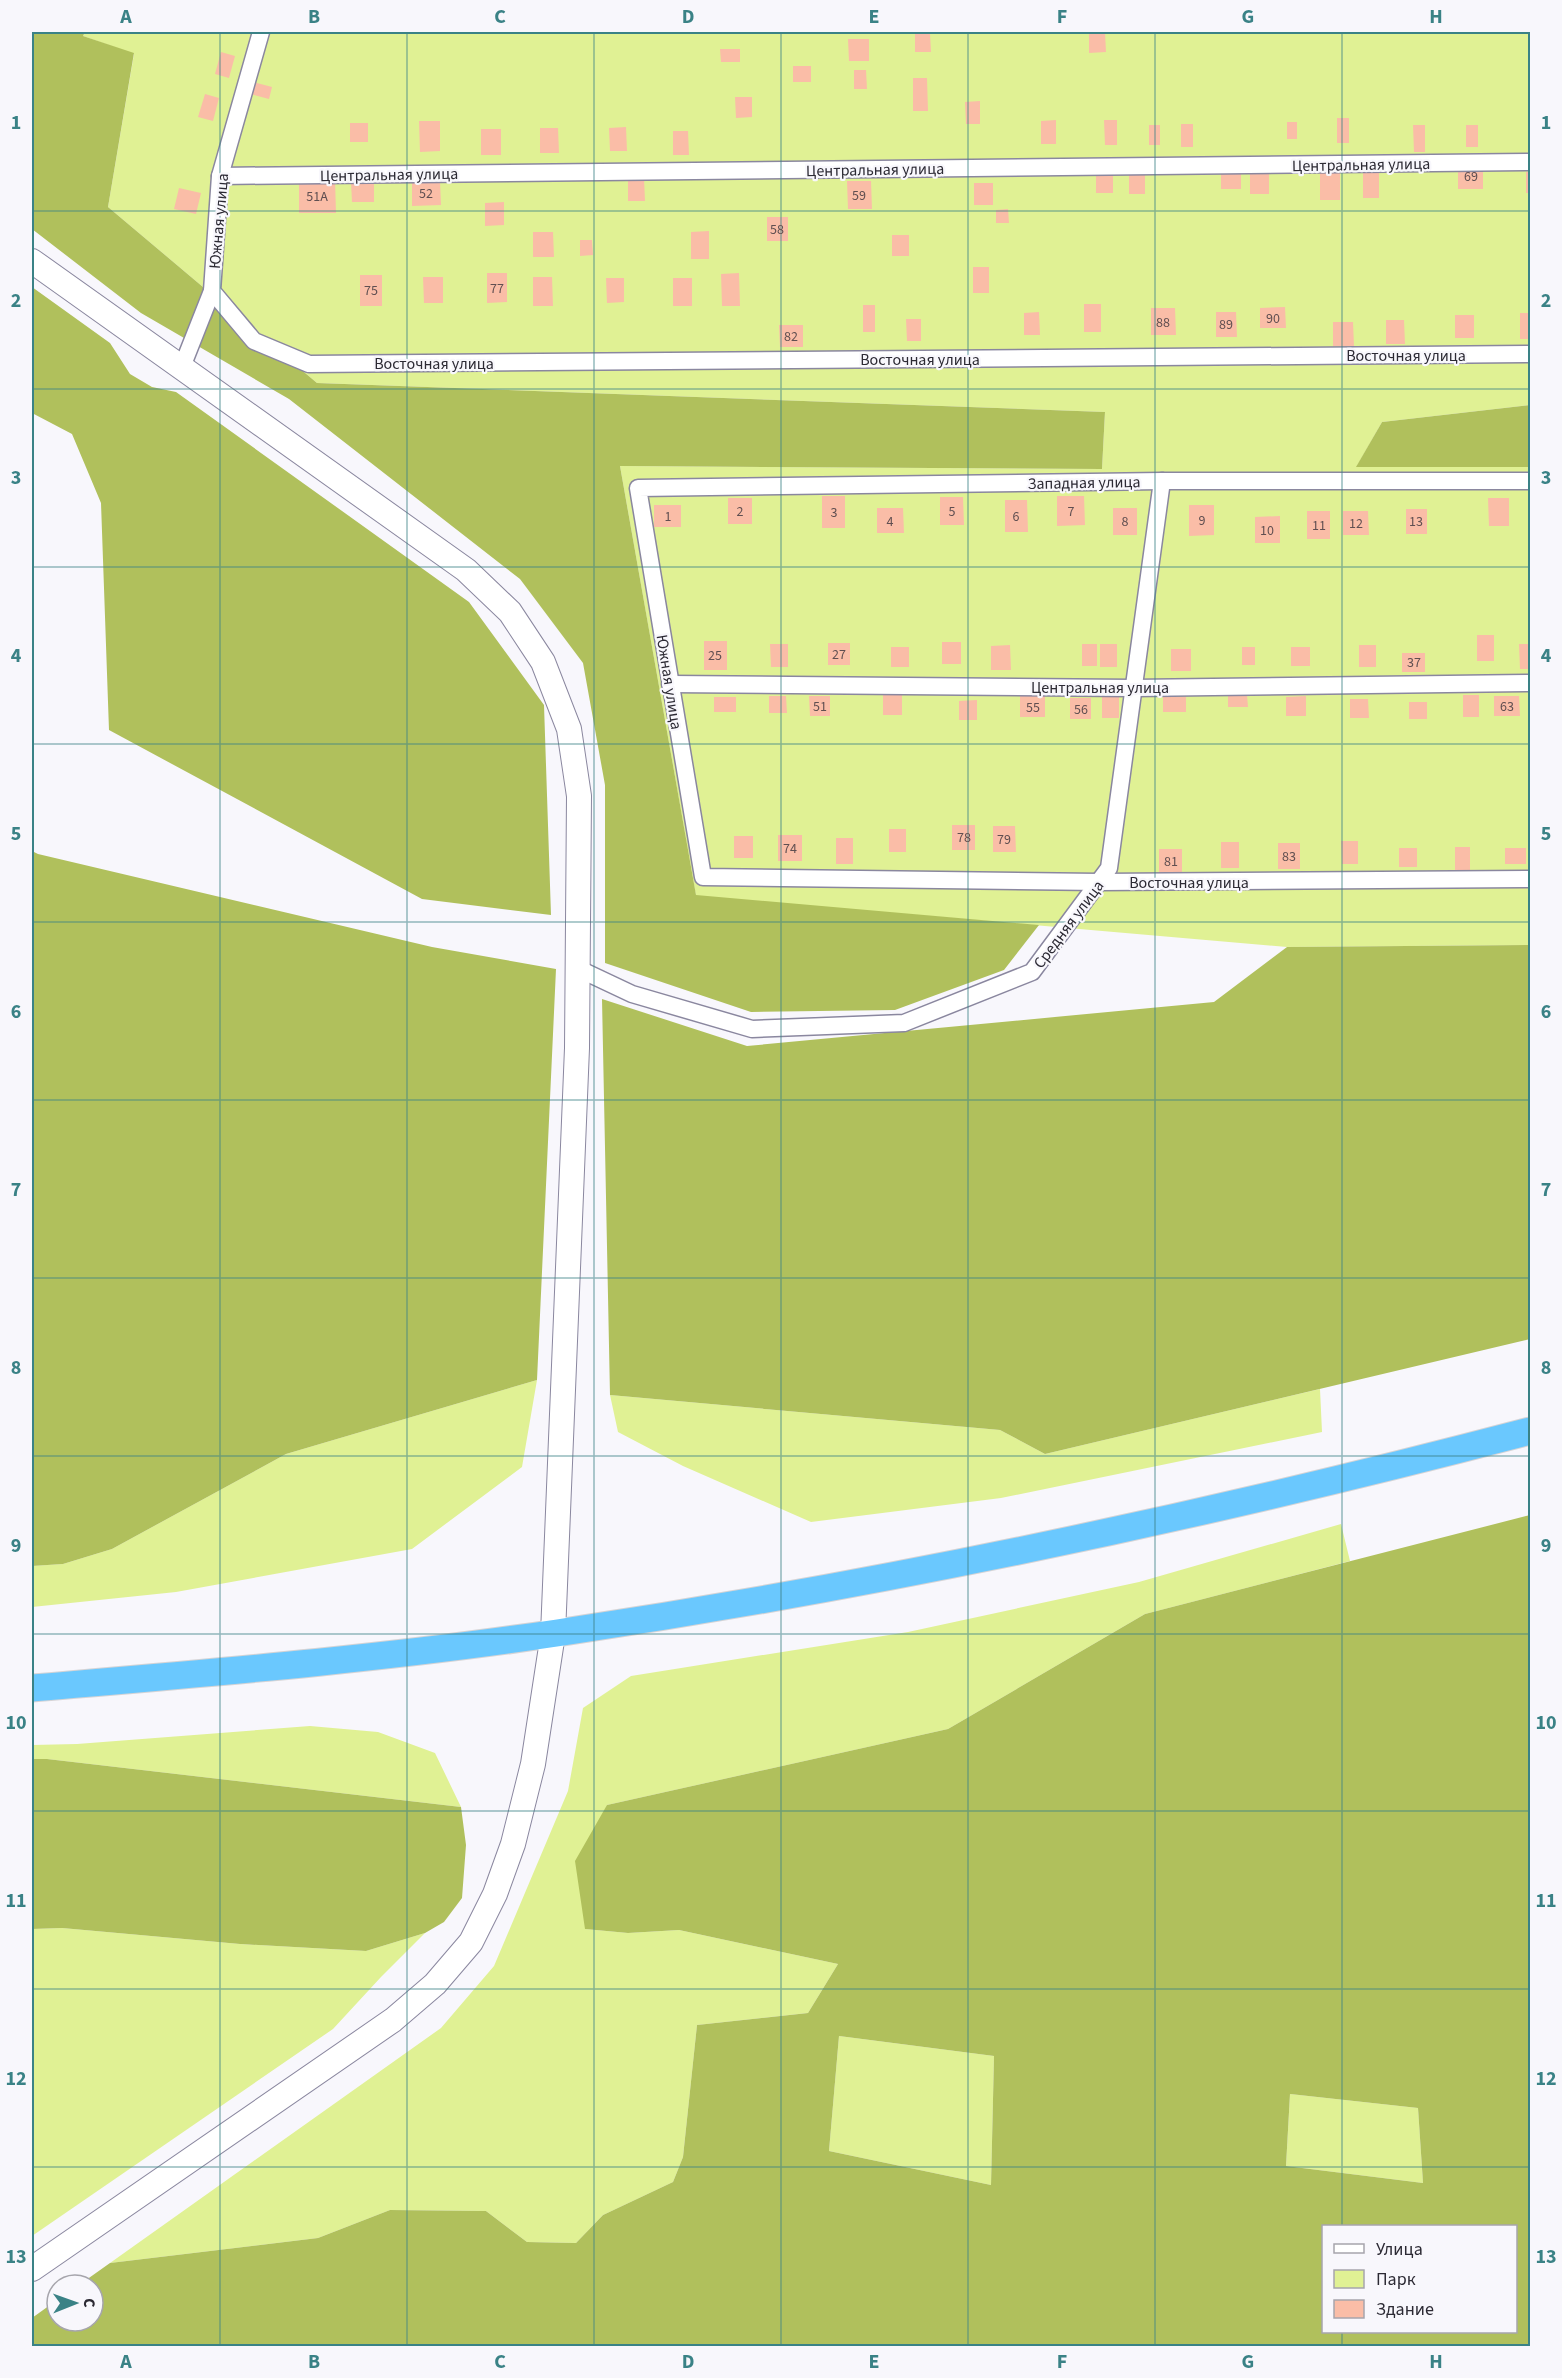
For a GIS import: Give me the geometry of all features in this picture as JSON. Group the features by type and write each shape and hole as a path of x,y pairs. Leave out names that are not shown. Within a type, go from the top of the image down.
{"highway":[{"path":"32,1688 326,1662 553,1634 728,1606 1067,1542 1308,1488 1530,1431"}],"main road":[{"path":"32,261 466,570 510,612 543,662 569,729 579,796 579,969 553,1634 534,1764 513,1844 495,1894 471,1942 435,1984 393,2020 32,2269"}],"street":[{"name":"Южная улица","path":"261,32 220,176 212,291 254,341 309,364"},
{"name":"Центральная улица","path":"220,176 1530,162"},
{"path":"182,366 212,291"},
{"name":"Восточная улица","path":"309,364 1530,354"},
{"name":"Средняя улица","path":"579,969 632,994 752,1029 904,1023 1032,972 1109,867 1162,481"},
{"name":"Западная улица","path":"639,488 1162,481 1530,481"},
{"name":"Южная улица","path":"639,488 703,877"},
{"name":"Центральная улица","path":"670,684 1134,688 1530,683"},
{"name":"Восточная улица","path":"703,877 1100,882 1530,879"}],"green space":[{"path":"32,32 85,32 83,36 134,53 108,207 317,383 1105,412 1102,469 620,466 696,895 1039,925 1004,970 895,1010 751,1012 605,963 605,785 583,663 520,579 289,399 141,313 32,229"},
{"path":"85,32 1530,32 1530,405 1382,422 1357,466 1530,467 1530,945 1287,947 696,896 620,466 1102,469 1105,412 317,383 108,207 134,54 83,36"},
{"path":"32,287 110,343 130,374 152,387 176,392 469,602 544,705 551,915 422,899 109,730 101,503 72,434 32,413"},
{"path":"1530,405 1530,467 1356,467 1382,422"},
{"path":"32,851 432,947 556,969 537,1380 286,1454 112,1549 63,1564 32,1566"},
{"path":"1530,945 1530,1339 1045,1454 1000,1430 610,1395 602,999 747,1046 1214,1002 1287,947"},
{"path":"537,1380 522,1467 412,1549 176,1592 32,1607 32,1566 63,1564 112,1549 286,1454"},
{"path":"1320,1389 1322,1432 1001,1498 811,1522 683,1466 618,1432 610,1395 1000,1430 1045,1454"},
{"path":"1530,1515 1530,2346 32,2346 32,2318 45,2309 45,2333 105,2333 105,2273 96,2273 110,2263 318,2238 390,2210 486,2211 527,2242 576,2243 603,2215 673,2182 683,2157 697,2025 808,2013 838,1964 679,1930 628,1933 585,1929 575,1861 607,1805 948,1729 1145,1614","holes":["839,2036 994,2056 991,2185 829,2151","1290,2094 1418,2108 1423,2183 1286,2166"]},
{"path":"1341,1524 1350,1561 1145,1614 948,1729 607,1805 585,1929 628,1933 679,1930 838,1964 808,2013 697,2025 683,2157 673,2182 603,2215 576,2243 527,2242 486,2211 390,2210 318,2238 110,2263 441,2028 494,1966 568,1791 583,1708 631,1676 908,1632 1139,1582"},
{"path":"310,1726 378,1732 435,1753 461,1807 32,1759 32,1745 77,1744"},
{"path":"32,1759 461,1807 466,1845 462,1898 444,1922 425,1933 366,1951 240,1944 62,1928 32,1929"},
{"path":"62,1928 240,1944 366,1951 425,1933 333,2029 32,2236 32,1929"},
{"path":"839,2036 994,2056 991,2185 829,2151"},
{"path":"1290,2094 1418,2108 1423,2183 1286,2166"}],"building":[{"path":"1089,32 1105,32 1106,52 1089,53"},
{"path":"915,33 930,33 931,52 915,52"},
{"path":"848,39 869,39 869,61 849,61"},
{"path":"720,49 740,49 740,62 721,62"},
{"path":"221,52 235,56 229,78 215,74"},
{"path":"793,66 811,66 811,82 793,82"},
{"path":"854,70 866,70 867,89 854,89"},
{"path":"913,78 927,78 928,111 913,111"},
{"path":"253,82 272,87 269,99 250,94"},
{"path":"205,94 219,98 213,121 198,117"},
{"path":"735,97 752,97 752,117 736,118"},
{"path":"980,101 980,124 966,124 965,102"},
{"path":"1337,118 1349,118 1349,143 1337,143"},
{"path":"1056,120 1056,144 1041,144 1041,121"},
{"path":"1104,120 1117,120 1117,145 1105,145"},
{"path":"419,121 440,121 440,151 420,152"},
{"path":"1287,122 1297,122 1297,139 1287,139"},
{"path":"350,123 368,123 368,142 350,142"},
{"path":"1181,124 1193,124 1193,147 1181,147"},
{"path":"1149,125 1160,125 1160,145 1149,145"},
{"path":"1413,125 1425,125 1425,152 1414,152"},
{"path":"1466,125 1478,125 1478,147 1466,147"},
{"path":"626,127 627,151 610,151 609,128"},
{"path":"540,128 558,128 559,153 540,153"},
{"path":"481,129 501,129 501,155 481,155"},
{"path":"673,131 688,131 689,155 673,155"},
{"path":"1458,163 1483,163 1483,189 1458,189"},
{"path":"1241,165 1241,189 1221,189 1221,166"},
{"path":"1250,169 1269,169 1269,194 1250,194"},
{"path":"1096,170 1113,170 1113,193 1096,193"},
{"path":"1320,172 1340,172 1340,200 1320,200"},
{"path":"1526,172 1530,172 1530,193 1526,193"},
{"path":"1129,173 1145,173 1145,194 1129,194"},
{"path":"1363,173 1379,173 1379,198 1363,198"},
{"path":"628,178 644,178 645,201 628,201"},
{"path":"299,179 335,179 336,213 299,213"},
{"path":"374,181 374,202 352,202 351,182"},
{"path":"412,181 440,181 441,205 412,206"},
{"path":"847,181 871,181 872,209 848,209"},
{"path":"974,183 993,183 993,205 974,205"},
{"path":"179,188 201,193 196,214 174,209"},
{"path":"504,202 504,225 485,226 485,203"},
{"path":"1008,209 1009,223 996,223 996,210"},
{"path":"767,217 788,217 788,241 767,241"},
{"path":"709,231 709,259 691,259 691,232"},
{"path":"533,232 553,232 554,257 533,257"},
{"path":"892,235 909,235 909,256 892,256"},
{"path":"580,240 592,240 593,255 580,256"},
{"path":"973,267 989,267 989,293 973,293"},
{"path":"487,273 507,273 507,302 487,303"},
{"path":"739,273 740,306 722,306 721,274"},
{"path":"360,275 382,275 382,306 360,306"},
{"path":"423,277 443,277 443,303 424,303"},
{"path":"533,277 552,277 553,306 533,306"},
{"path":"606,278 624,278 624,302 607,303"},
{"path":"673,278 692,278 692,306 673,306"},
{"path":"1084,304 1101,304 1101,332 1084,332"},
{"path":"863,305 875,305 875,332 863,332"},
{"path":"1285,307 1286,328 1260,328 1260,308"},
{"path":"1151,308 1175,308 1176,335 1151,335"},
{"path":"1039,312 1040,335 1024,335 1024,313"},
{"path":"1216,312 1236,312 1237,337 1216,337"},
{"path":"1520,313 1530,313 1530,339 1520,339"},
{"path":"1455,315 1474,315 1474,338 1455,338"},
{"path":"906,319 921,319 921,341 907,341"},
{"path":"1386,320 1404,320 1405,344 1386,344"},
{"path":"1333,322 1353,322 1354,346 1333,346"},
{"path":"779,325 803,325 803,347 780,347"},
{"path":"822,496 845,496 845,528 822,528"},
{"path":"1057,496 1084,496 1085,525 1057,526"},
{"path":"940,497 963,497 964,525 940,525"},
{"path":"728,498 752,498 752,524 728,524"},
{"path":"1488,498 1509,498 1509,526 1489,526"},
{"path":"1005,500 1027,500 1028,532 1005,532"},
{"path":"654,505 681,505 681,527 654,527"},
{"path":"1189,505 1214,505 1214,535 1189,536"},
{"path":"877,508 903,508 904,533 877,533"},
{"path":"1113,508 1137,508 1137,535 1113,535"},
{"path":"1406,509 1427,509 1427,534 1406,534"},
{"path":"1307,511 1330,511 1330,539 1307,539"},
{"path":"1343,511 1368,511 1369,535 1343,535"},
{"path":"1280,516 1280,543 1255,543 1255,517"},
{"path":"1477,635 1494,635 1494,661 1477,661"},
{"path":"704,641 727,641 727,670 704,670"},
{"path":"942,642 961,642 961,664 942,664"},
{"path":"828,643 850,643 850,665 828,665"},
{"path":"770,644 788,644 788,667 771,667"},
{"path":"1082,644 1097,644 1097,666 1082,666"},
{"path":"1100,644 1117,644 1117,667 1100,667"},
{"path":"1519,644 1530,644 1530,669 1520,669"},
{"path":"1010,645 1011,670 991,670 991,646"},
{"path":"1359,645 1376,645 1376,667 1359,667"},
{"path":"891,647 909,647 909,667 891,667"},
{"path":"1242,647 1255,647 1255,665 1242,665"},
{"path":"1291,647 1310,647 1310,666 1291,666"},
{"path":"1171,649 1191,649 1191,671 1171,671"},
{"path":"1402,653 1425,653 1425,672 1402,672"},
{"path":"902,694 902,715 883,715 883,695"},
{"path":"1228,695 1247,695 1248,707 1228,707"},
{"path":"1463,695 1479,695 1479,717 1463,717"},
{"path":"769,696 786,696 787,713 769,713"},
{"path":"809,696 830,696 830,716 810,716"},
{"path":"1020,696 1045,696 1045,717 1020,717"},
{"path":"1102,696 1119,696 1119,718 1102,718"},
{"path":"1306,696 1306,716 1286,716 1286,697"},
{"path":"1494,696 1519,696 1520,716 1494,716"},
{"path":"714,697 736,697 736,712 714,712"},
{"path":"1163,697 1186,697 1186,712 1163,712"},
{"path":"1070,698 1091,698 1091,719 1070,719"},
{"path":"1350,699 1368,699 1369,718 1350,718"},
{"path":"977,700 977,720 959,720 959,701"},
{"path":"1409,702 1427,702 1427,719 1409,719"},
{"path":"952,825 975,825 975,850 952,850"},
{"path":"993,826 1015,826 1016,852 993,852"},
{"path":"889,829 906,829 906,852 889,852"},
{"path":"778,835 802,835 802,861 778,861"},
{"path":"734,836 753,836 753,858 734,858"},
{"path":"836,838 853,838 853,864 836,864"},
{"path":"1341,841 1358,841 1358,864 1342,864"},
{"path":"1221,842 1239,842 1239,868 1221,868"},
{"path":"1278,843 1300,843 1300,869 1278,869"},
{"path":"1455,847 1470,847 1470,871 1455,871"},
{"path":"1399,848 1417,848 1417,867 1399,867"},
{"path":"1505,848 1526,848 1526,864 1505,864"},
{"path":"1159,849 1182,849 1182,873 1159,873"}]}
